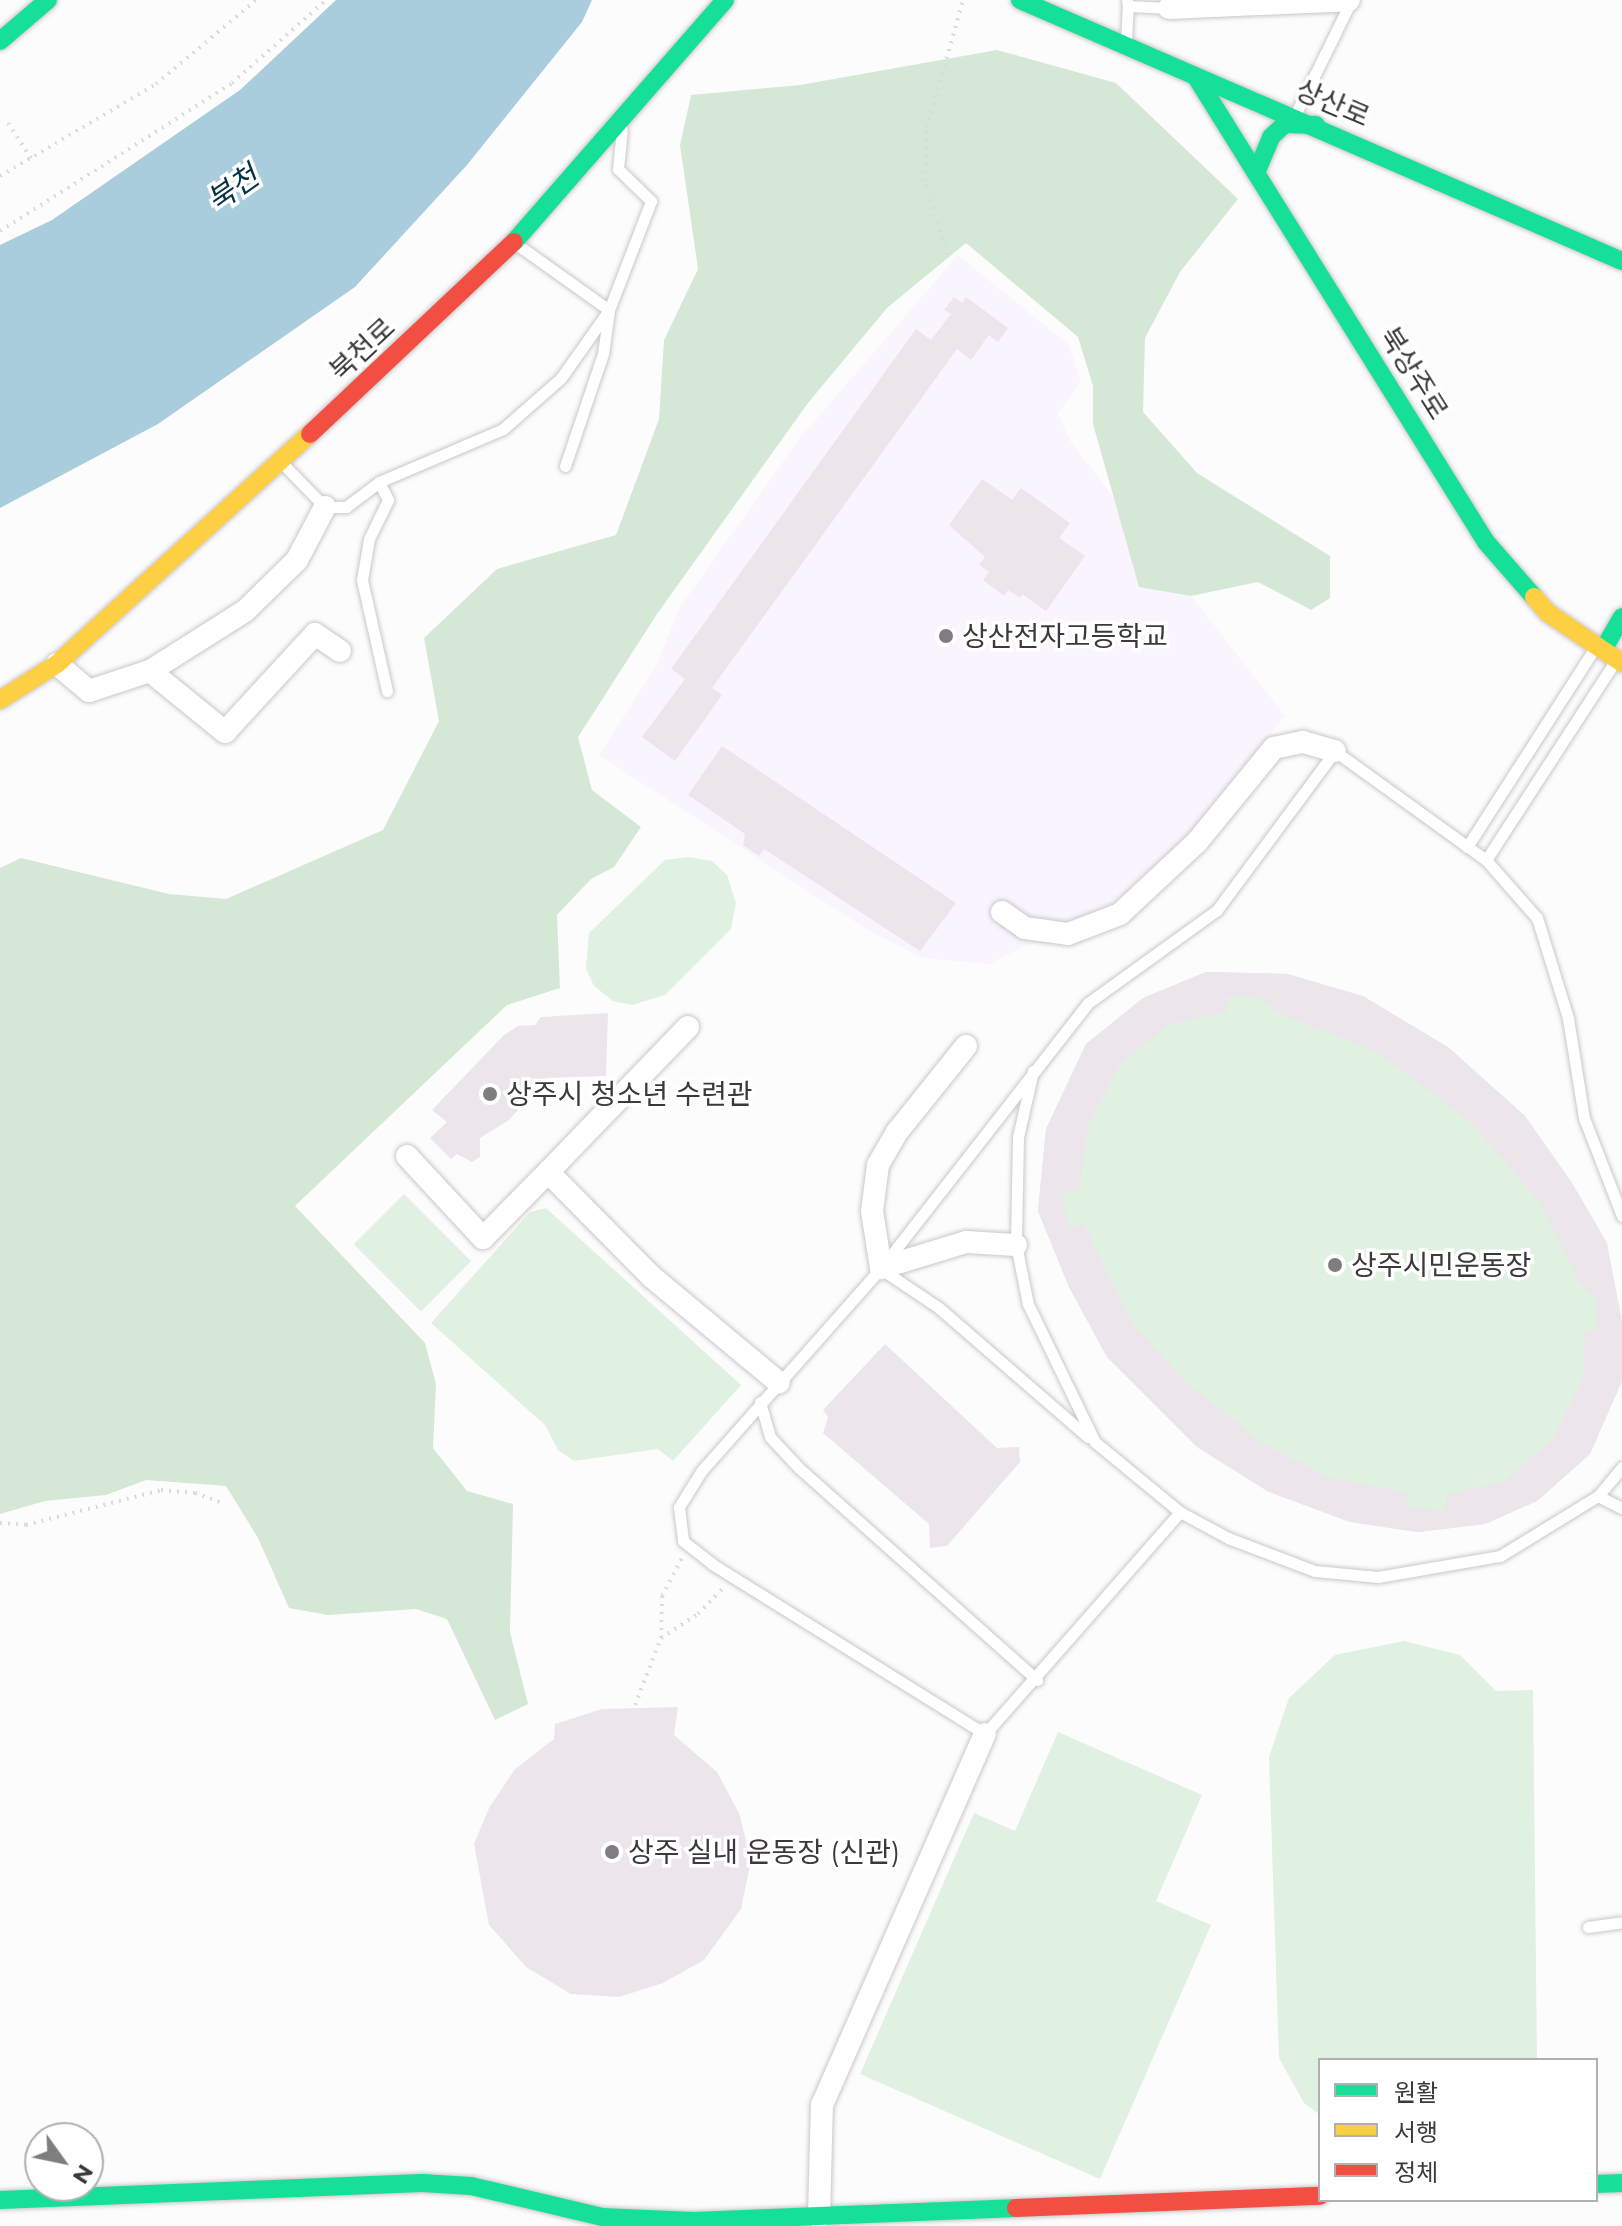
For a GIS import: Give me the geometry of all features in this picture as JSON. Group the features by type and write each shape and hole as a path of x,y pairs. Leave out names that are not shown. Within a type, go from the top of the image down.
{"street":[{"path":"0,41 48,0"},
{"name":"북천로","path":"0,700 57,664 282,463 514,242 725,0"},
{"name":"상산로","path":"1020,0 1126,43 1196,77 1316,125 1622,261"},
{"path":"1169,8 1350,0"},
{"name":"북상주로","path":"1196,77 1486,542 1548,613 1609,654"},
{"path":"1256,173 1271,137 1285,124 1316,125"},
{"path":"57,664 89,691 150,671 245,611 297,560 325,507"},
{"path":"1609,654 1622,617"},
{"path":"150,671 225,732 315,634 340,651"},
{"path":"1002,912 1025,928 1068,934 1120,914 1197,842 1274,748 1303,742 1335,751"},
{"path":"407,1156 483,1238 688,1027"},
{"path":"966,1046 897,1132 878,1165 872,1211 881,1268 966,1242 1016,1245"},
{"path":"548,1172 652,1277 779,1383"},
{"path":"819,2217 822,2105 985,1734"},
{"path":"0,2200 422,2183 471,2186 602,2217 819,2217 1318,2196"},
{"path":"1598,2184 1622,2183"}],"lane":[{"path":"1294,116 1350,0"},
{"path":"1126,43 1128,3 1169,8"},
{"path":"565,466 603,354 609,310 651,201 618,169 622,121"},
{"path":"514,242 609,310"},
{"path":"282,463 325,507 346,507 379,482 503,429 561,378 609,310"},
{"path":"379,482 388,500 369,539 362,580 387,691"},
{"path":"1467,847 1609,654"},
{"path":"1486,860 1609,654"},
{"path":"1180,1512 1037,1680 985,1734 733,1577 683,1541 679,1507 702,1470 881,1268 1035,1065 1088,1003 1217,910 1335,751 1486,860 1542,930 1568,1018 1584,1118 1622,1216"},
{"path":"1035,1065 1018,1137 1016,1245 1028,1304 1095,1442"},
{"path":"881,1268 939,1308 1180,1512 1228,1538 1315,1571 1378,1577 1500,1556 1598,1496 1622,1467"},
{"path":"760,1402 770,1437 799,1468 1037,1680"},
{"path":"1598,1496 1622,1508"},
{"path":"1588,1927 1622,1922"}],"path":[{"path":"0,176 156,84 256,0"},
{"path":"0,231 232,83 326,0"},
{"path":"947,255 925,181 927,128 963,0"},
{"path":"8,123 31,158"},
{"path":"0,1523 26,1525 161,1490 195,1493 222,1503"},
{"path":"635,1705 661,1638 662,1596 689,1545"},
{"path":"661,1638 698,1614 733,1577"}],"shaded area":[{"name":"상산전자고등학교","path":"958,255 1069,345 1081,382 1058,413 1070,441 1285,716 1187,835 1116,901 989,964 922,958 866,929 599,755 656,666 680,607 799,439"}],"green space":[{"path":"997,50 1116,83 1238,199 1180,272 1145,338 1143,412 1197,473 1330,556 1330,598 1311,610 1258,582 1191,596 1139,587 1093,424 1093,386 1078,337 966,243 887,308 808,403 657,614 578,737 592,790 641,827 614,867 591,879 557,915 560,988 507,1005 295,1206 425,1343 436,1384 433,1448 467,1491 513,1504 510,1632 528,1704 495,1720 447,1619 416,1609 328,1615 289,1608 258,1538 226,1486 146,1480 106,1495 45,1501 0,1514 0,868 21,858 169,894 226,899 383,830 439,721 424,638 497,569 616,535 659,419 664,340 698,269 680,145 691,95 800,85"},
{"path":"688,857 712,861 727,875 736,903 731,929 665,995 632,1005 613,1001 594,986 586,969 589,933 665,860"},
{"name":"상주시민운동장","path":"1206,972 1288,974 1448,1047 1525,1116 1572,1183 1607,1243 1622,1381 1590,1454 1537,1501 1485,1524 1418,1532 1350,1522 1269,1492 1197,1447 1107,1357 1069,1287 1038,1211 1046,1129 1086,1044 1143,998"},
{"path":"404,1194 471,1261 421,1311 354,1244"},
{"path":"546,1208 741,1385 673,1461 658,1449 574,1461 558,1450 545,1425 431,1323 530,1212"},
{"path":"1404,1641 1460,1655 1496,1691 1533,1690 1537,2058 1318,2058 1318,2114 1304,2103 1279,2058 1269,1757 1289,1698 1335,1655"},
{"path":"1058,1732 1202,1795 1156,1901 1211,1925 1100,2179 860,2074 974,1813 1015,1831"}],"water":[{"name":"북천","path":"336,0 592,0 582,22 467,165 355,287 158,424 0,508 0,245 52,220 240,90"}],"building":[{"path":"954,297 962,303 966,297 1008,328 998,342 989,335 971,360 957,349 712,688 722,695 675,761 642,737 685,679 671,669 916,329 931,340 951,314 944,310"},
{"path":"982,479 1012,500 1021,488 1070,523 1059,538 1085,556 1046,611 1022,594 1020,598 1008,590 1004,596 983,580 989,572 979,565 985,557 949,525"},
{"path":"722,746 956,903 920,951 764,849 759,856 743,845 745,834 688,795"},
{"path":"1206,972 1288,974 1363,996 1448,1047 1525,1116 1572,1183 1607,1243 1622,1321 1622,1381 1590,1454 1537,1501 1485,1524 1418,1532 1350,1522 1269,1492 1197,1447 1107,1357 1069,1287 1038,1211 1046,1129 1086,1044 1143,998","holes":["1227,996 1260,998 1284,1016 1376,1051 1473,1124 1541,1204 1578,1280 1597,1300 1597,1330 1585,1331 1583,1378 1552,1440 1503,1482 1447,1494 1445,1510 1407,1508 1409,1493 1330,1478 1263,1444 1188,1384 1133,1325 1084,1225 1068,1228 1062,1194 1079,1190 1089,1123 1120,1064 1170,1024 1228,1011"]},
{"name":"상주시 청소년 수련관","path":"608,1013 606,1076 546,1078 509,1120 480,1138 480,1157 472,1162 457,1154 451,1159 430,1138 447,1122 432,1110 504,1035 518,1026 535,1025 541,1017"},
{"path":"885,1344 997,1448 1019,1447 1020,1462 947,1546 930,1548 929,1524 823,1433 828,1417 823,1410"},
{"name":"상주 실내 운동장 (신관)","path":"678,1707 674,1735 717,1772 739,1813 751,1860 741,1909 704,1960 663,1983 619,1997 571,1994 526,1967 489,1925 474,1844 489,1808 515,1769 554,1739 555,1724 602,1709"}],"traffic: fast":[{"path":"0,41 48,0"},
{"path":"514,242 725,0"},
{"path":"1020,0 1622,261"},
{"path":"1196,77 1486,542 1534,597"},
{"path":"1256,173 1271,137 1285,124 1316,125"},
{"path":"1603,650 1622,617"},
{"path":"0,2200 422,2183 471,2186 602,2217 694,2221 1016,2208"},
{"path":"1598,2184 1622,2183"}],"traffic: slow":[{"path":"0,700 57,664 310,434"},
{"path":"1534,597 1548,613 1622,663"}],"traffic: jam":[{"path":"310,434 514,242"},
{"path":"1016,2208 1318,2196"}],"place":[{"name":"상산전자고등학교","path":"946,636"},
{"name":"상주시 청소년 수련관","path":"490,1094"},
{"name":"상주시민운동장","path":"1335,1265"},
{"name":"상주 실내 운동장 (신관)","path":"612,1852"}]}
